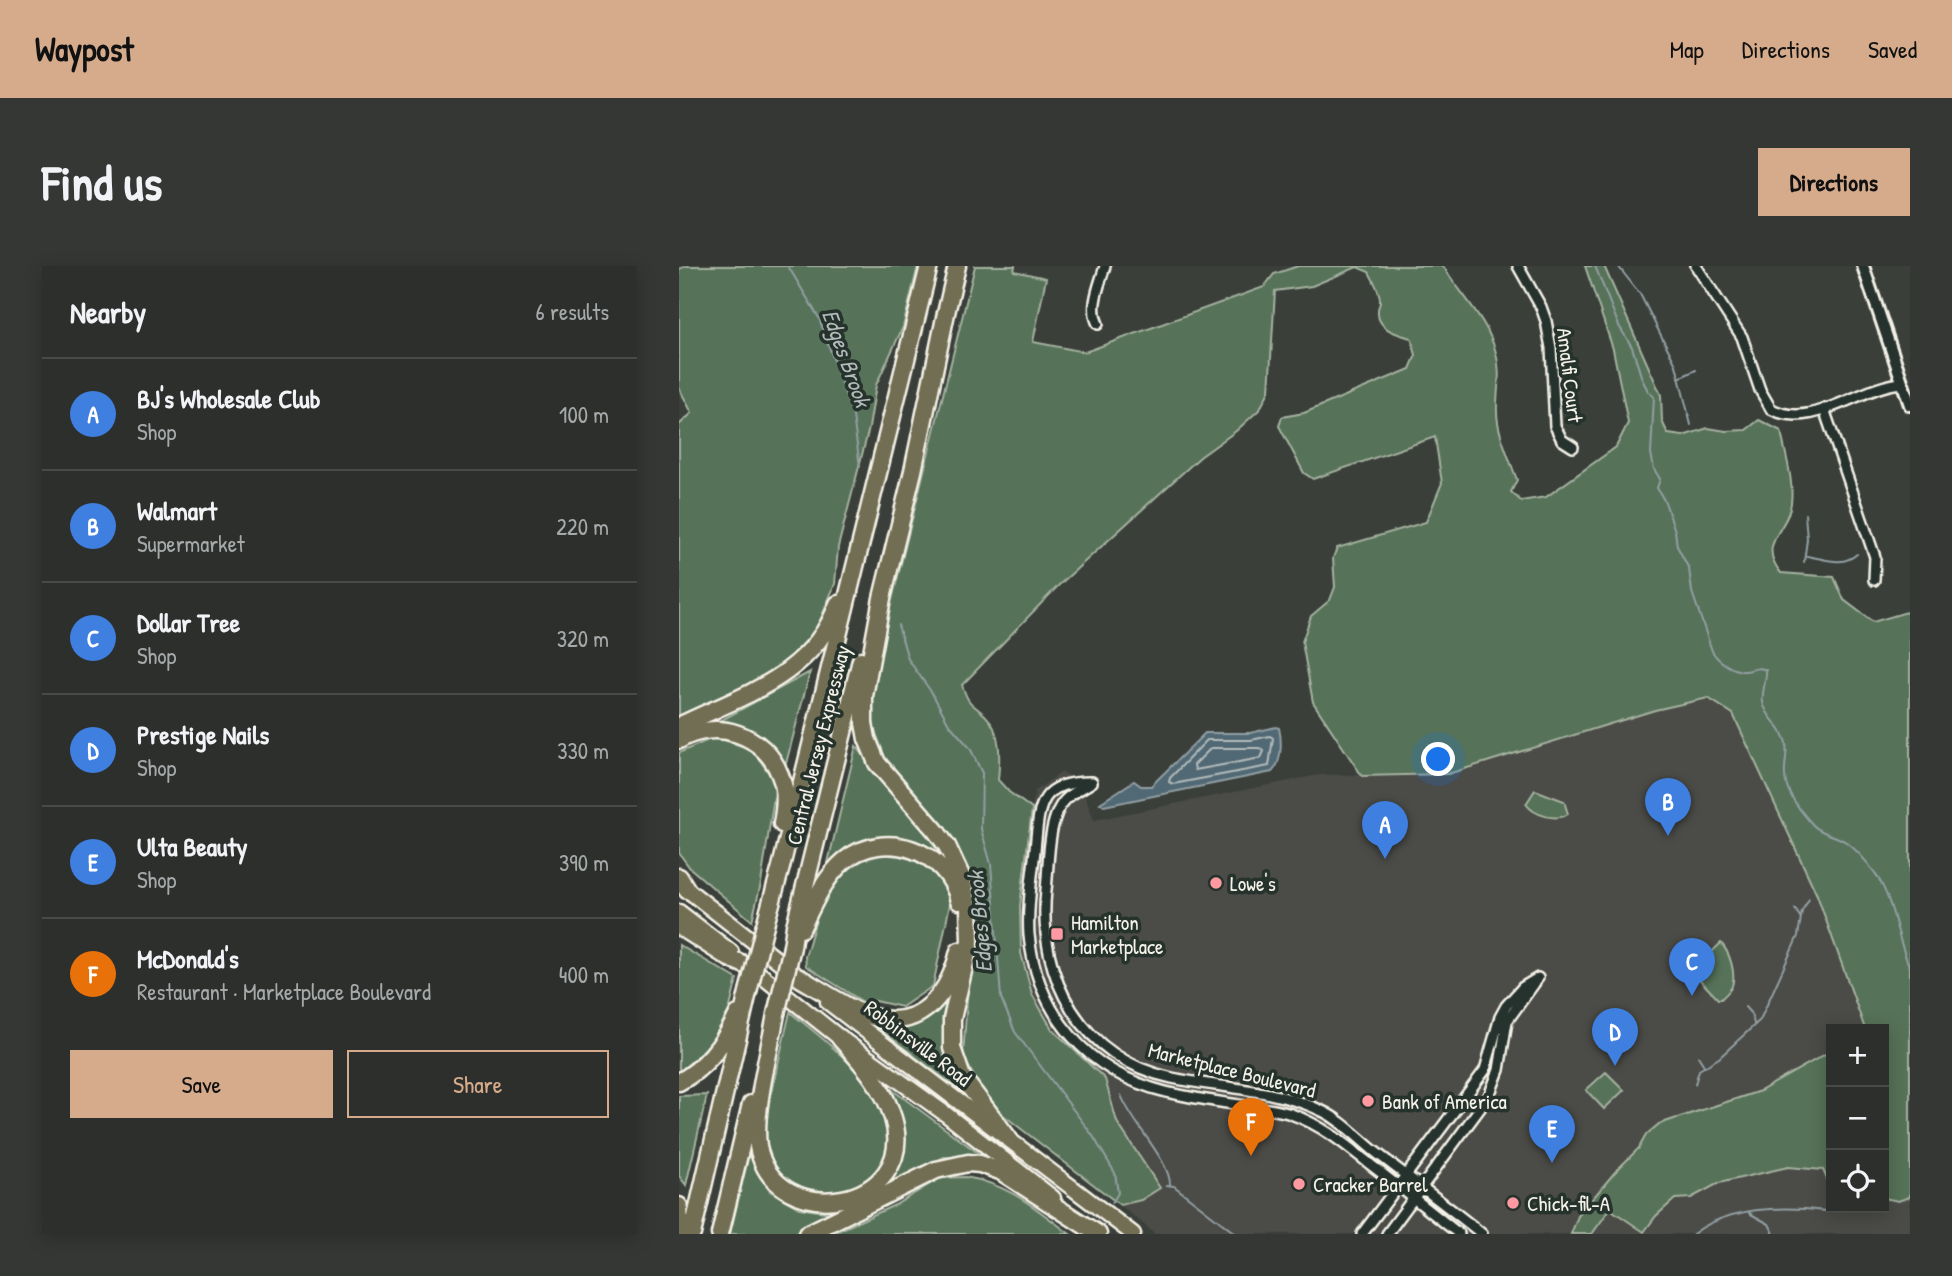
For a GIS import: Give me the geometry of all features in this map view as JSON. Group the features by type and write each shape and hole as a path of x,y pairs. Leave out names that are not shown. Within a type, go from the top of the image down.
{"highway":[{"name":"Central Jersey Expressway","path":"692,1234 748,992 929,266"},
{"name":"Central Jersey Expressway","path":"720,1234 957,266"},
{"path":"946,313 913,471 882,598 864,696 864,723 877,763 936,831 947,846 961,876 969,908 970,941 952,1020 952,1048 962,1077 1009,1139"},
{"path":"679,726 786,674 805,658 821,639 839,601 882,457"},
{"path":"679,740 705,730 736,733 756,742 777,766 784,788 785,808 765,925"},
{"path":"792,947 831,875 849,858 866,849 895,845 923,853 947,874 958,895 961,926 956,962 939,998 924,1011 901,1019 877,1018 800,978"},
{"name":"Robbinsville Road","path":"682,884 1133,1234"},
{"name":"Robbinsville Road","path":"679,912 840,1038 947,1115 1098,1234"},
{"path":"679,926 729,958 750,967"},
{"path":"679,1082 702,1066 718,1049 748,992"},
{"path":"776,1014 759,1110 758,1145 765,1166 777,1183 795,1197 817,1204 849,1201 870,1190 886,1172 896,1141 894,1120 882,1093 840,1038"},
{"path":"807,1234 936,1170 968,1163 1000,1171 1098,1234"},
{"path":"679,1206 680,1234"}],"street":[{"path":"1098,324 1094,307 1105,266"},
{"name":"Amalfi Court","path":"1518,266 1546,321 1551,348 1555,426 1562,440 1573,447"},
{"path":"1696,266 1742,337 1760,390 1771,409 1788,416 1803,415 1903,383"},
{"path":"1863,266 1910,405"},
{"path":"1824,409 1875,557 1874,580"},
{"name":"Marketplace Boulevard","path":"1459,1234 1326,1130 1289,1113 1192,1097 1142,1085 1118,1074 1081,1047 1053,1012 1043,993 1033,960 1029,908 1038,820 1046,795 1055,788 1077,782 1092,782 1072,793 1056,811 1044,909 1049,956 1068,1005 1081,1024 1102,1045 1148,1071 1171,1078 1270,1094 1324,1111 1482,1234"},
{"path":"1362,1234 1486,1070 1500,1017 1506,1006 1523,987 1538,978 1507,1021 1499,1070 1489,1096 1387,1234"}],"shaded area":[{"name":"Hamilton Marketplace","path":"1708,698 1734,714 1817,895 1863,1024 1826,1024 1826,1054 1760,1091 1659,1124 1646,1135 1639,1148 1578,1216 1571,1234 1155,1234 1120,1205 1141,1200 1159,1187 1117,1122 1105,1079 1052,1029 1032,994 1021,953 1020,906 1035,791 1062,772 1080,781 1094,820 1318,775 1448,774 1655,710"},
{"path":"1788,1167 1823,1170 1826,1177 1826,1213 1889,1213 1889,1199 1898,1201 1910,1197 1910,1234 1592,1234 1610,1209 1644,1232 1656,1216 1675,1199 1691,1198 1719,1183"}],"green space":[{"path":"686,266 918,266 903,327 876,385 869,428 838,547 835,584 817,628 790,664 679,718 679,425 692,413 679,388 679,269"},
{"path":"975,266 1015,266 1014,271 1046,278 1033,342 1085,352 1264,287 1274,274 1298,266 1443,266 1487,330 1496,353 1499,369 1499,428 1517,480 1511,492 1521,501 1546,497 1616,447 1628,423 1613,349 1585,266 1604,266 1661,395 1662,421 1668,434 1683,436 1708,428 1746,430 1759,420 1781,431 1792,494 1789,513 1772,545 1774,563 1781,573 1834,577 1844,600 1873,622 1910,611 1910,1197 1898,1201 1889,1199 1889,1024 1863,1024 1817,895 1733,714 1708,698 1655,710 1448,774 1362,776 1313,702 1302,642 1311,616 1330,600 1335,587 1333,558 1337,548 1426,522 1442,483 1435,437 1313,479 1304,473 1279,426 1282,417 1304,413 1410,369 1416,355 1411,338 1389,330 1380,322 1380,299 1369,272 1357,267 1312,286 1275,291 1269,391 1260,409 1236,431 1200,457 1059,585 962,685 968,700 985,715 994,729 999,754 998,780 1032,809 1020,906 1021,953 1032,994 1052,1029 1105,1079 1117,1122 1160,1188 1141,1200 1120,1205 989,1104 963,1056 975,887 951,836 888,765 868,712 890,608"},
{"path":"810,672 784,771 748,732 718,722"},
{"path":"715,737 753,750 776,784 761,883 752,921 690,868 679,853 679,753"},
{"path":"856,746 929,835 937,851 950,904 933,986 902,1007 871,1000 868,1005 806,966 805,957 820,906 819,900"},
{"path":"1535,790 1564,801 1568,814 1552,817 1534,811 1526,804"},
{"path":"1721,943 1731,963 1733,981 1729,991 1718,999 1697,977 1697,966"},
{"path":"679,945 737,979 729,1011 710,1044 679,1073"},
{"path":"948,995 946,1052 962,1092 875,1026 898,1027 925,1019"},
{"path":"790,1012 860,1075 875,1095 885,1116 889,1137 885,1159 862,1190 818,1197 783,1180 768,1161 764,1124"},
{"path":"1826,1054 1826,1177 1823,1170 1788,1167 1719,1183 1691,1198 1675,1199 1656,1216 1644,1232 1610,1209 1592,1234 1571,1234 1578,1216 1639,1148 1646,1135 1659,1124 1760,1091"},
{"path":"1606,1072 1624,1090 1604,1109 1586,1090"},
{"path":"883,1083 985,1158 944,1157 880,1192 897,1160"},
{"path":"707,1095 686,1185 679,1176 679,1096"},
{"path":"750,1150 770,1191 799,1208 838,1214 795,1234 730,1234"},
{"path":"965,1177 981,1180 1008,1191 1070,1234 831,1234 895,1205 940,1178"}],"water":[{"path":"1276,727 1280,733 1280,752 1278,763 1272,772 1104,806 1100,803 1134,781 1141,786 1151,786 1205,733 1250,733"}],"waterway":[{"name":"Edges Brook","path":"788,266 819,318 853,416 860,467"},
{"path":"1595,266 1619,326 1632,347 1642,379 1654,397 1651,453 1654,469 1660,479 1657,488 1665,502 1677,546 1689,569 1692,592 1712,651 1721,661 1733,668 1742,671 1760,668 1766,670 1763,702 1786,743 1785,775 1791,795 1813,825 1846,842 1862,856 1875,873 1887,896 1910,968"},
{"path":"1618,266 1640,294 1676,365 1691,425"},
{"path":"1681,377 1696,370"},
{"path":"1804,562 1807,539 1805,514"},
{"path":"1806,556 1839,561 1857,554"},
{"name":"Edges Brook","path":"898,625 908,659 932,693 949,724 970,748 982,773 981,829 991,864 1001,998 1015,1032 1093,1136 1115,1173 1118,1193 1112,1203"},
{"path":"1695,1084 1699,1070 1719,1058 1760,1020 1798,936 1802,911 1809,899"},
{"path":"1795,909 1800,917"},
{"path":"1745,1007 1752,1015 1754,1024"},
{"path":"1698,1056 1705,1067"},
{"path":"1121,1095 1164,1164 1170,1184"},
{"path":"1166,1185 1174,1186 1236,1234"},
{"path":"1693,1234 1723,1218 1757,1210 1826,1211"},
{"path":"1749,1213 1769,1224 1774,1234"}],"place":[{"name":"Walmart","path":"1668,836"},
{"name":"BJ's Wholesale Club","path":"1385,859"},
{"name":"Lowe's","path":"1216,883"},
{"name":"Hamilton Marketplace","path":"1057,934"},
{"name":"Dollar Tree","path":"1692,996"},
{"name":"Prestige Nails","path":"1615,1066"},
{"name":"Bank of America","path":"1368,1101"},
{"name":"McDonald's","path":"1251,1156"},
{"name":"Ulta Beauty","path":"1552,1163"},
{"name":"Cracker Barrel","path":"1299,1184"},
{"name":"Chick-fil-A","path":"1513,1203"}]}
